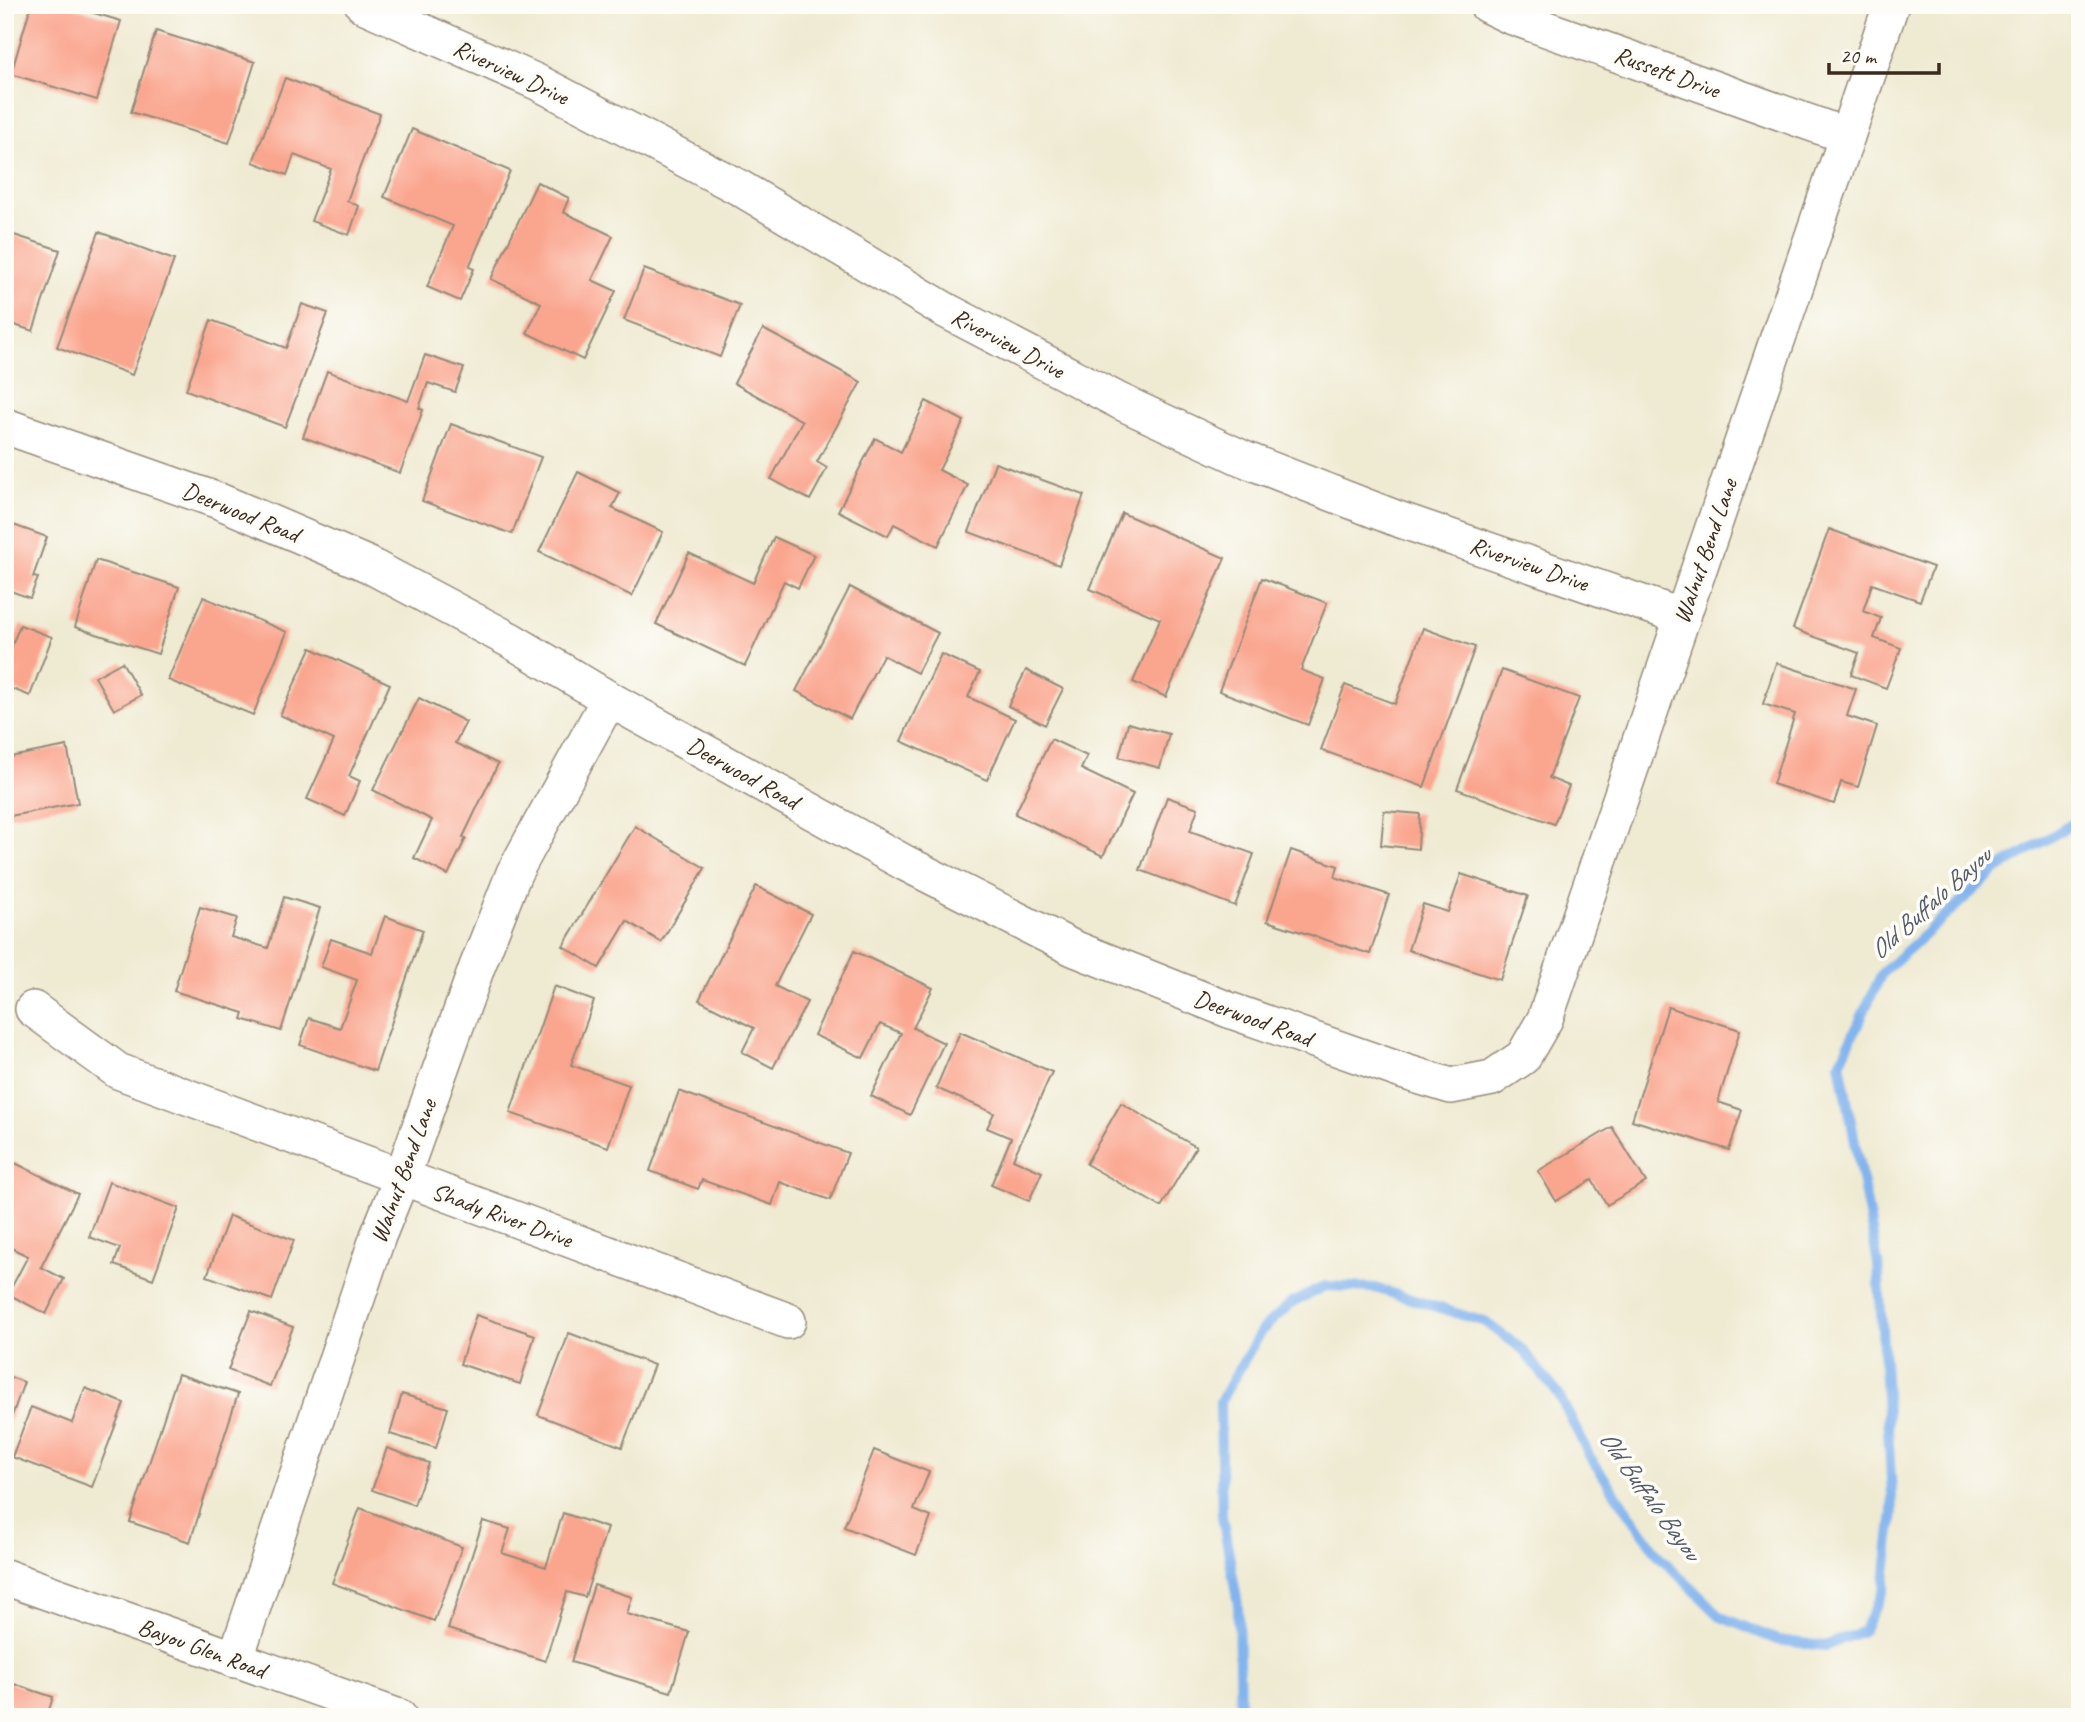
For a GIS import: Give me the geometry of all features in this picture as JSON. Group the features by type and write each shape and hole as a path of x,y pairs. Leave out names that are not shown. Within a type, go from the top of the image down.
{"street":[{"name":"Riverview Drive","path":"363,5 539,83 717,176 945,310 1121,402 1244,459 1382,513 1683,617"},
{"name":"Russett Drive","path":"1487,5 1510,16 1847,136"},
{"name":"Walnut Bend Lane","path":"1492,1078 1523,1057 1545,1019 1891,5"},
{"name":"Deerwood Road","path":"5,426 219,501 367,564 512,640 609,699 905,863 1073,948 1229,1010 1405,1072 1451,1086 1492,1078"},
{"name":"Walnut Bend Lane","path":"235,1660 378,1236 402,1177 477,967 514,873 609,699"},
{"name":"Shady River Drive","path":"33,1009 118,1071 788,1321"},
{"name":"Bayou Glen Road","path":"5,1577 399,1717"}],"building":[{"path":"31,5 67,5 121,21 97,100 11,74"},
{"path":"156,31 255,62 229,143 131,112"},
{"path":"285,78 380,114 347,201 359,206 349,235 311,221 331,169 294,155 287,175 253,162"},
{"path":"412,129 510,171 469,267 474,269 460,301 427,287 453,226 384,197"},
{"path":"537,182 569,198 563,212 613,236 592,280 616,291 583,360 527,333 541,303 491,279"},
{"path":"5,232 60,250 33,331 5,322"},
{"path":"99,232 174,260 132,375 57,347"},
{"path":"644,269 740,305 720,357 624,320"},
{"path":"302,304 328,313 285,427 186,390 211,320 286,348"},
{"path":"763,329 861,382 817,462 827,468 810,500 771,479 802,421 734,383"},
{"path":"425,355 464,368 455,392 428,383 419,408 423,410 400,473 303,437 327,371 408,401"},
{"path":"926,401 964,421 939,470 968,485 938,546 894,524 888,536 838,511 875,438 901,452"},
{"path":"451,424 541,457 512,534 422,501"},
{"path":"995,463 1084,495 1059,565 969,532"},
{"path":"578,472 620,493 612,508 663,532 632,596 539,552"},
{"path":"1122,513 1225,558 1166,697 1133,682 1160,619 1090,589"},
{"path":"5,522 47,537 33,577 38,578 30,598 5,589"},
{"path":"1829,529 1933,567 1920,601 1872,584 1863,611 1881,618 1874,638 1901,648 1886,688 1851,675 1859,653 1793,629"},
{"path":"774,537 814,555 798,588 784,581 745,666 656,624 689,553 753,583"},
{"path":"96,560 179,587 158,654 75,627"},
{"path":"1262,578 1327,603 1301,670 1325,679 1308,725 1219,691"},
{"path":"850,587 938,633 917,673 883,655 850,719 796,691"},
{"path":"203,597 287,632 253,715 168,680"},
{"path":"20,625 52,637 30,696 5,686 5,662"},
{"path":"1423,628 1475,647 1424,787 1321,750 1345,685 1395,704"},
{"path":"311,648 390,684 349,776 360,781 345,816 307,799 334,740 280,715"},
{"path":"941,654 980,672 968,697 1015,719 987,780 901,741"},
{"path":"122,662 141,695 114,710 95,677"},
{"path":"1776,663 1856,689 1847,716 1877,726 1858,787 1841,782 1834,804 1773,784 1795,714 1763,704"},
{"path":"1026,670 1063,689 1045,725 1008,706"},
{"path":"1502,670 1579,698 1549,778 1569,786 1554,824 1457,789"},
{"path":"419,698 466,722 455,743 498,764 448,875 414,858 432,820 373,790"},
{"path":"1128,723 1169,734 1160,768 1119,757"},
{"path":"1051,739 1087,756 1081,769 1133,794 1103,856 1015,814"},
{"path":"67,746 78,803 5,817 5,758"},
{"path":"1167,797 1198,808 1190,831 1254,854 1235,906 1140,870"},
{"path":"1384,811 1420,814 1418,849 1381,845"},
{"path":"635,826 705,868 661,942 627,921 599,968 563,946"},
{"path":"1291,850 1338,866 1335,877 1389,895 1370,954 1267,921"},
{"path":"1461,874 1528,896 1500,980 1408,950 1423,904 1448,912"},
{"path":"756,886 811,914 775,986 807,1002 773,1068 742,1052 754,1028 699,1000"},
{"path":"284,897 320,908 281,1031 242,1019 244,1013 174,991 200,907 237,918 231,937 268,948"},
{"path":"385,916 423,930 375,1071 300,1045 309,1018 340,1028 357,980 321,967 331,939 372,953"},
{"path":"854,951 933,988 913,1028 944,1043 910,1115 871,1096 901,1033 880,1024 863,1058 814,1035"},
{"path":"554,986 594,1001 571,1065 629,1085 608,1147 510,1113"},
{"path":"1668,1007 1740,1030 1718,1102 1742,1110 1729,1150 1632,1120"},
{"path":"960,1032 1052,1072 1013,1159 1042,1172 1029,1201 991,1185 1011,1138 987,1128 994,1113 936,1088"},
{"path":"679,1091 848,1153 830,1200 780,1182 772,1205 702,1180 698,1189 650,1171"},
{"path":"1121,1103 1196,1147 1161,1207 1086,1164"},
{"path":"1612,1127 1646,1182 1607,1205 1592,1180 1556,1201 1538,1171"},
{"path":"5,1158 78,1194 41,1267 64,1279 46,1314 8,1294 28,1256 5,1245"},
{"path":"109,1182 179,1208 153,1279 114,1265 120,1248 89,1237"},
{"path":"229,1216 294,1240 272,1300 207,1276"},
{"path":"251,1311 293,1327 270,1386 228,1370"},
{"path":"476,1315 535,1335 520,1384 460,1364"},
{"path":"569,1333 654,1365 622,1447 538,1415"},
{"path":"178,1374 238,1394 190,1542 130,1522"},
{"path":"5,1375 24,1382 6,1433 5,1433"},
{"path":"85,1388 124,1403 92,1487 12,1457 31,1407 72,1423"},
{"path":"402,1394 448,1408 436,1448 390,1434"},
{"path":"387,1448 429,1463 414,1505 372,1490"},
{"path":"874,1450 929,1472 914,1510 931,1517 916,1555 844,1527"},
{"path":"360,1508 462,1547 434,1621 332,1583"},
{"path":"563,1513 607,1528 585,1597 567,1592 545,1661 448,1629 483,1521 510,1529 502,1553 546,1567"},
{"path":"594,1585 632,1597 627,1614 689,1632 671,1692 571,1662"},
{"path":"5,1681 53,1697 47,1717 5,1717"}],"waterway":[{"name":"Old Buffalo Bayou","path":"1240,1717 1238,1605 1222,1516 1220,1402 1261,1331 1290,1304 1325,1286 1375,1288 1485,1322 1521,1348 1559,1395 1590,1457 1659,1556 1721,1617 1777,1640 1825,1646 1863,1631 1884,1590 1893,1512 1878,1263 1840,1063 1882,973 1996,870 2080,819"}]}
